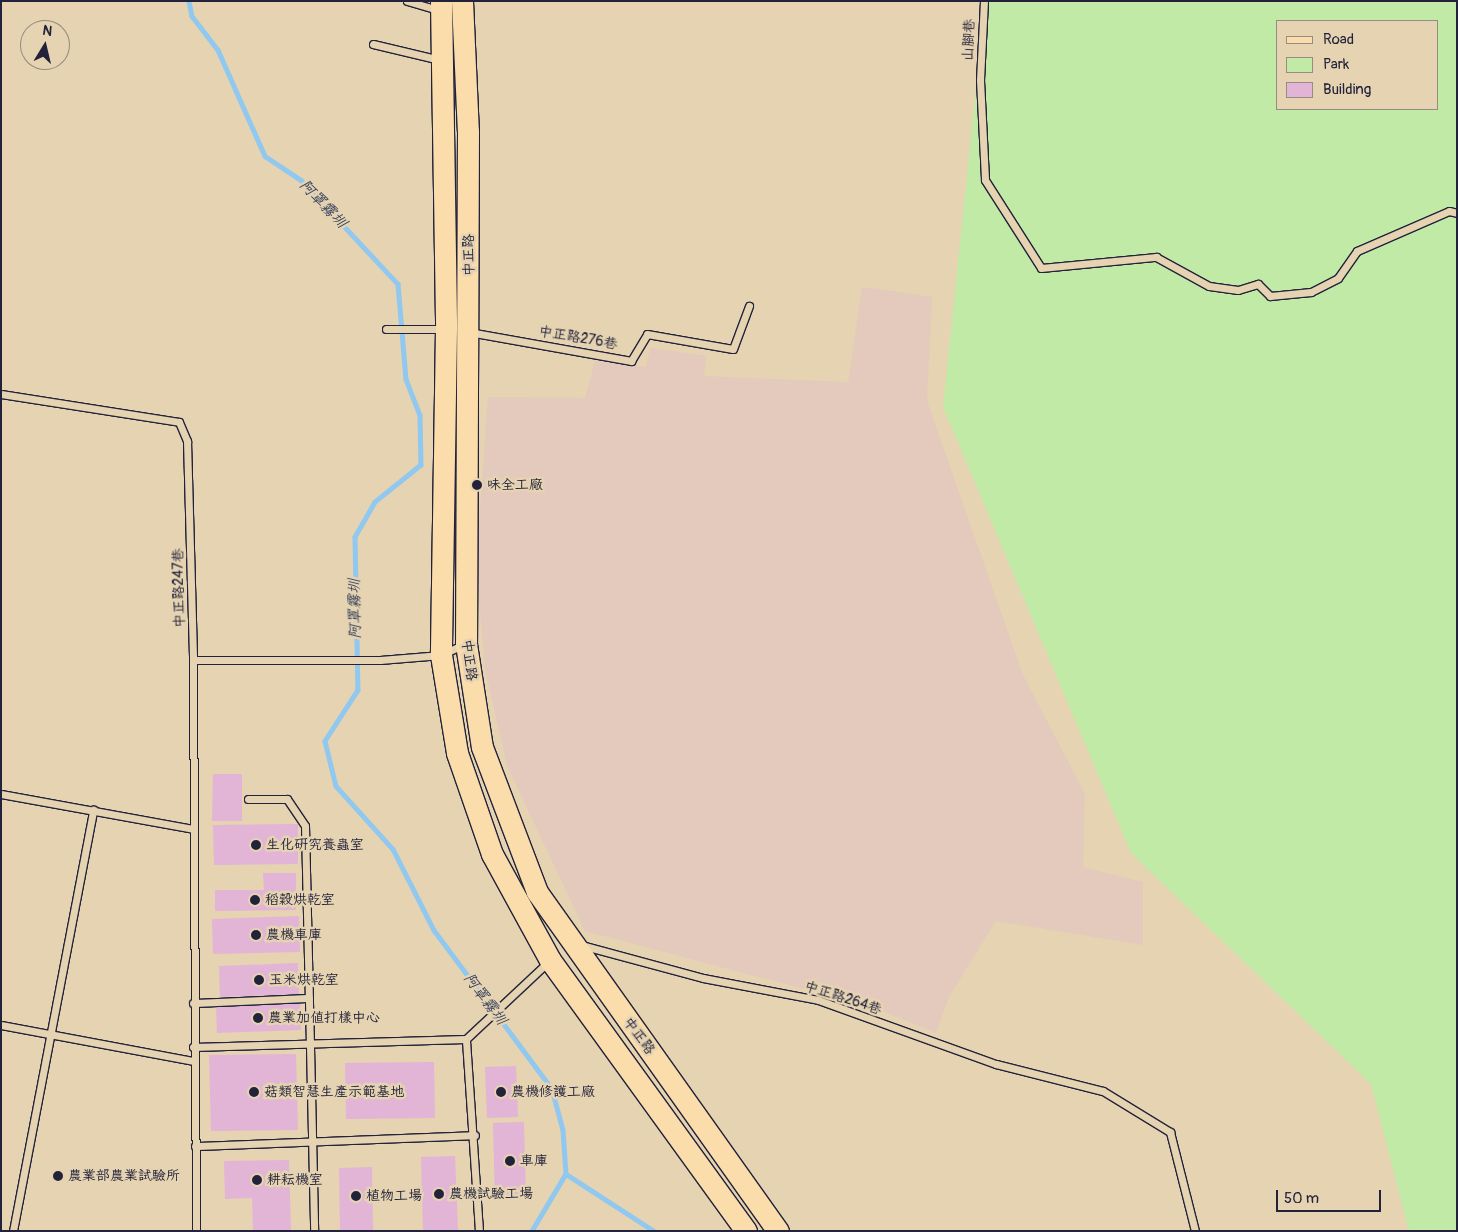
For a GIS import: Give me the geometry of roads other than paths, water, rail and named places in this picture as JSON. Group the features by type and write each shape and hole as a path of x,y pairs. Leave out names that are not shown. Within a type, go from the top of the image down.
{"main road":[{"path":"441,6 462,6"},
{"name":"中正路","path":"441,6 443,61 438,330 441,655 458,753 492,854 550,960 746,1231"},
{"name":"中正路","path":"462,6 468,131 469,332 466,644 482,747 497,795 537,892 778,1231"}],"lane":[{"path":"407,1 441,6"},
{"name":"山腳巷","path":"984,1 980,80 985,180 1041,268 1156,257 1208,286 1238,290 1258,284 1270,296 1311,292 1338,278 1357,251 1449,211 1457,213"},
{"path":"373,44 443,61"},
{"name":"中正路276巷","path":"386,329 469,332 631,361 647,334 734,349 749,306"},
{"name":"中正路247巷","path":"1,394 179,422 187,441 193,660"},
{"path":"196,1231 193,1061 193,660 380,660 441,655 466,644"},
{"path":"1,794 193,829"},
{"path":"248,799 287,799 305,826 314,1231"},
{"path":"13,1231 52,1034 93,810"},
{"name":"中正路264巷","path":"571,942 703,978 818,1000 996,1064 1103,1091 1170,1132 1195,1231"},
{"path":"193,1047 466,1039 550,960"},
{"path":"193,1003 309,998"},
{"path":"1,1025 193,1061"},
{"path":"466,1039 475,1135 479,1231"},
{"path":"195,1146 475,1135"}],"waterway":[{"name":"阿罩霧圳","path":"189,1 192,16 218,50 265,156 301,180 398,284 406,379 420,415 421,465 375,502 355,537 358,690 325,741 336,786 393,849 434,930 552,1089 563,1130 566,1174 532,1231"},
{"path":"566,1174 654,1231"}],"place":[{"name":"味全工廠","path":"477,485"},
{"name":"生化研究養蟲室","path":"256,845"},
{"name":"稻穀烘乾室","path":"255,900"},
{"name":"農機車庫","path":"256,935"},
{"name":"玉米烘乾室","path":"259,980"},
{"name":"農業加值打樣中心","path":"258,1018"},
{"name":"菇類智慧生產示範基地","path":"254,1092"},
{"name":"農機修護工廠","path":"501,1092"},
{"name":"車庫","path":"510,1161"},
{"name":"農業部農業試驗所","path":"58,1176"},
{"name":"耕耘機室","path":"257,1180"},
{"name":"農機試驗工場","path":"439,1194"},
{"name":"植物工場","path":"356,1196"}]}
